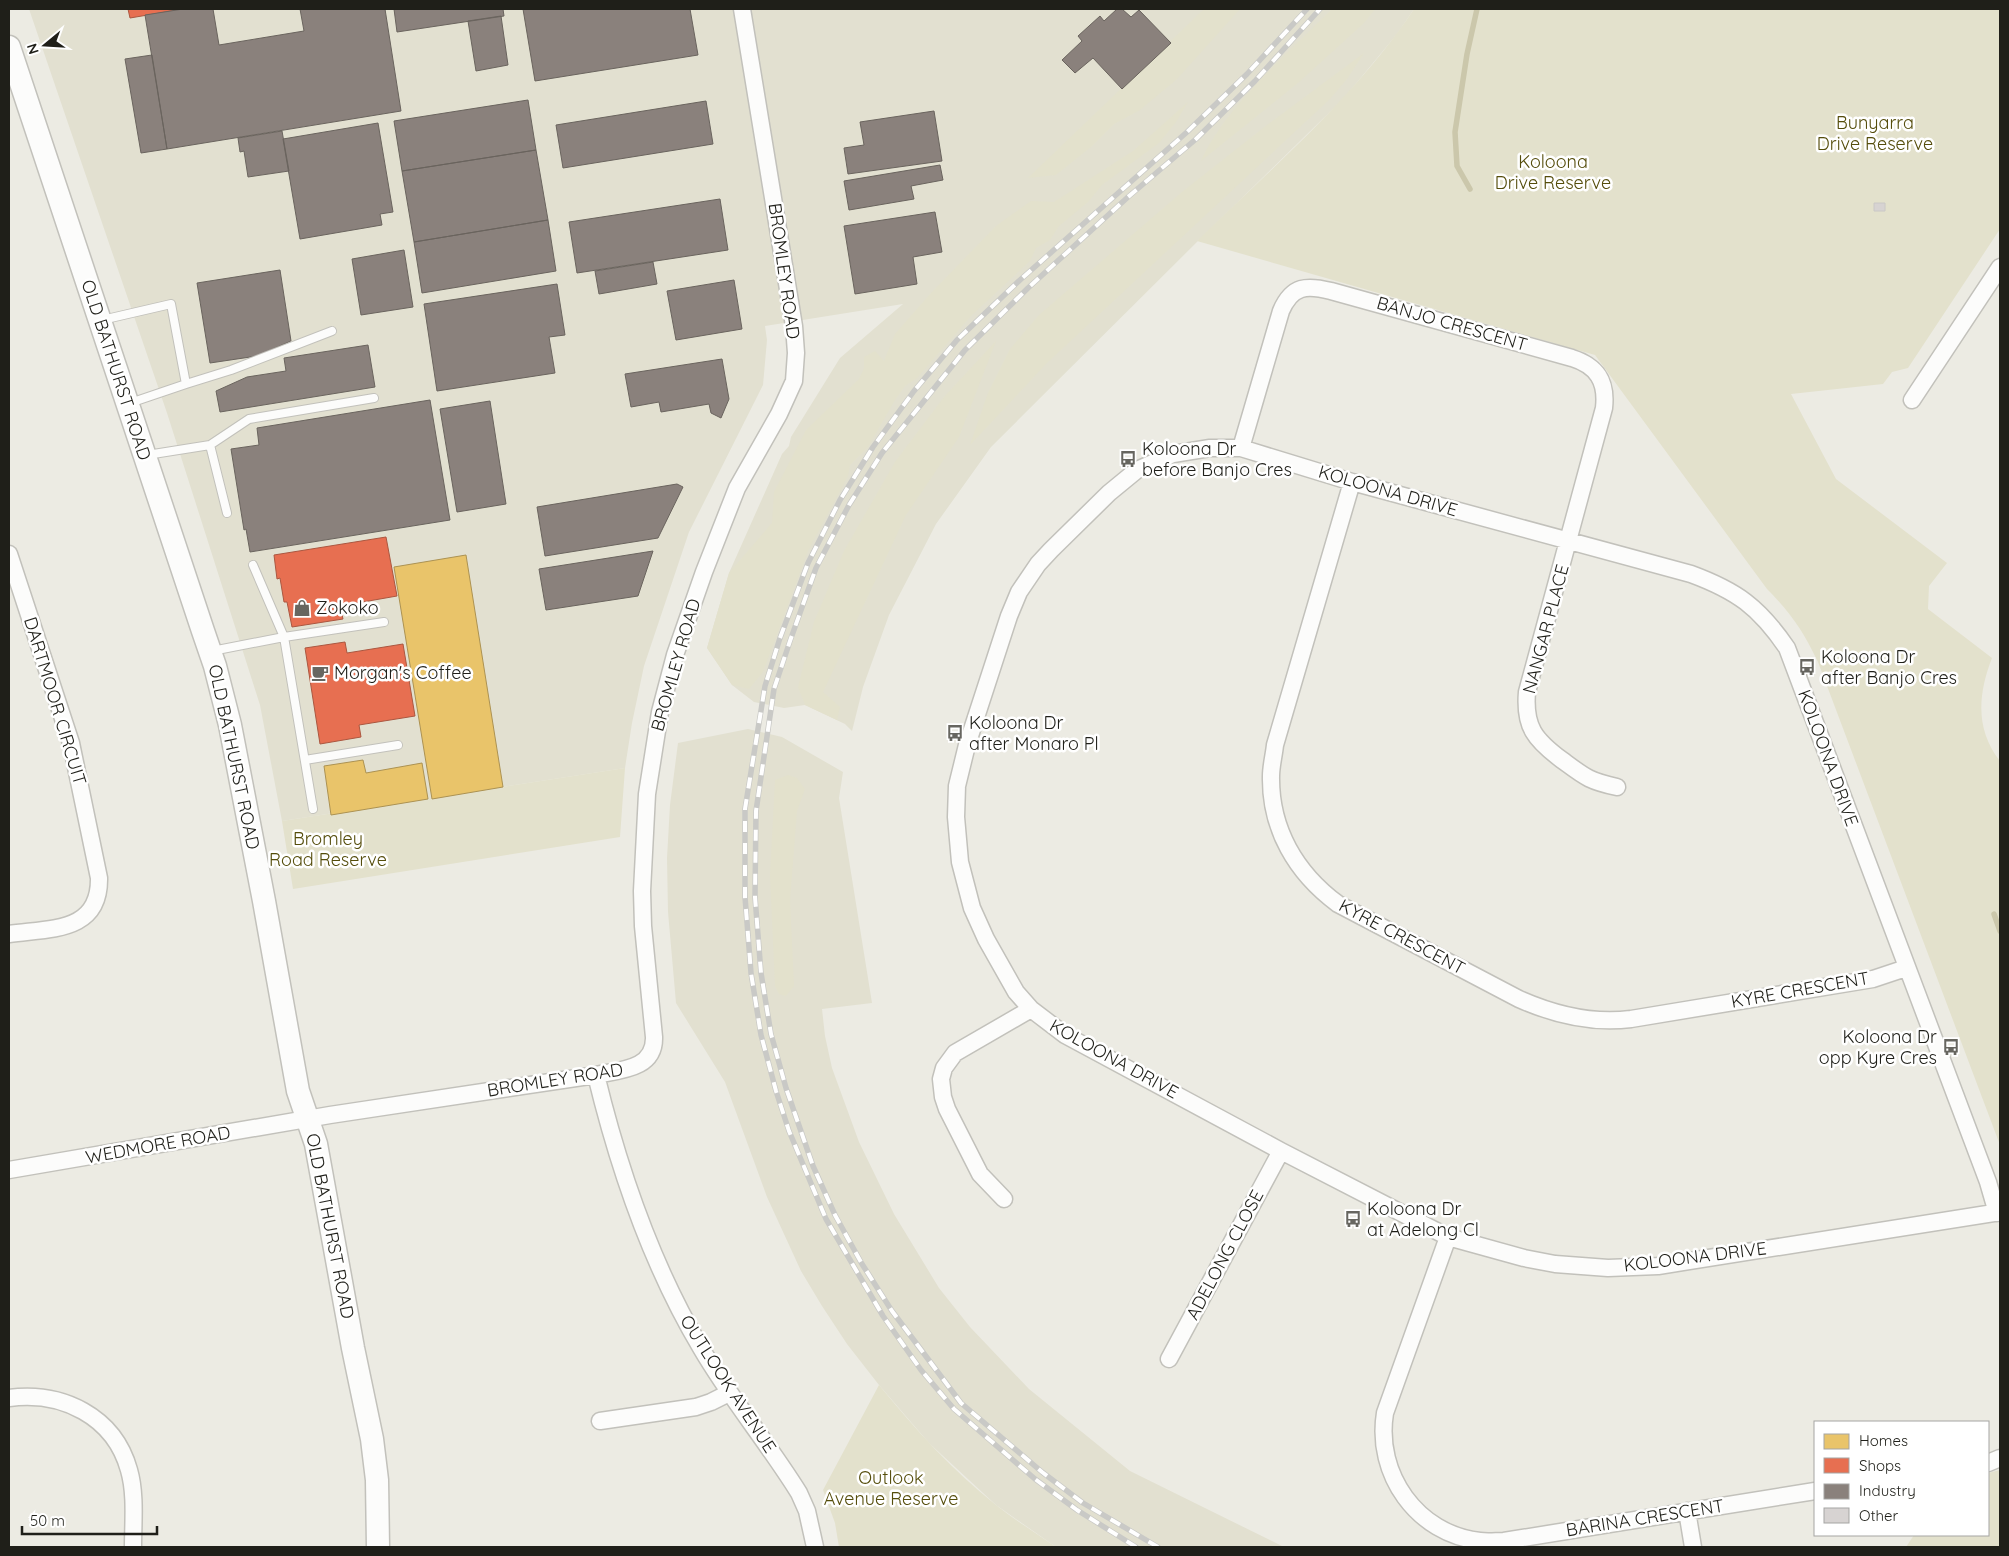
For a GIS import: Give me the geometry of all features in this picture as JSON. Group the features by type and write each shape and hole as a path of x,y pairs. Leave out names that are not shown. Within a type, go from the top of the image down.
{"main road":[{"name":"OLD BATHURST ROAD","path":"9,46 210,651 230,725 264,901 296,1083 316,1144 351,1339 372,1439 377,1480 378,1547"}],"street":[{"name":"BROMLEY ROAD","path":"308,1119 596,1075 640,1065 648,1058 653,1049 654,1037 643,926 642,891 647,794 660,712 675,656 704,572 737,488 794,381 796,352 794,326 742,9"},
{"path":"1912,400 2000,267"},
{"name":"BANJO CRESCENT","path":"1241,448 1281,311 1288,296 1300,289 1318,288 1331,291 1572,358 1591,366 1600,379 1605,399 1569,542"},
{"name":"KOLOONA DRIVE","path":"1210,448 1241,448 1352,482 1691,574 1730,590 1746,601 1775,631 1787,648 1999,1212 1658,1266 1600,1267 1555,1264 1524,1258 1448,1237 1281,1151 1065,1035 1031,1009 1009,982 972,908 963,877 956,833 956,801 960,773 967,745 1011,610 1019,592 1038,564 1121,481 1143,467 1173,454 1210,448"},
{"name":"KYRE CRESCENT","path":"1352,482 1275,745 1271,774 1273,809 1280,831 1290,853 1319,890 1338,904 1519,999 1546,1011 1578,1018 1617,1021 1631,1019 1873,979 1906,968"},
{"name":"NANGAR PLACE","path":"1569,542 1527,692 1527,714 1532,732 1544,747 1588,780 1618,787"},
{"name":"DARTMOOR CIRCUIT","path":"9,554 71,743 100,888 94,906 82,919 64,926 9,934"},
{"path":"1004,1199 980,1174 947,1109 942,1092 941,1079 944,1068 956,1054 1031,1009"},
{"name":"OUTLOOK AVENUE","path":"596,1075 619,1159 653,1252 690,1328 729,1392 799,1493 807,1511 815,1547"},
{"name":"WEDMORE ROAD","path":"9,1170 308,1119"},
{"name":"ADELONG CLOSE","path":"1169,1359 1281,1151"},
{"name":"BARINA CRESCENT","path":"1448,1237 1386,1413 1383,1428 1383,1445 1392,1474 1407,1500 1418,1512 1445,1530 1480,1541 1504,1541 1814,1491"},
{"path":"600,1421 696,1407 711,1402 729,1392"},
{"path":"9,1398 38,1396 72,1404 95,1420 113,1437 126,1459 131,1477 133,1547"},
{"path":"1687,1511 1693,1547"}],"lane":[{"path":"100,321 171,304 186,384"},
{"path":"128,403 231,370 332,331"},
{"path":"145,455 210,445 249,419 374,398"},
{"path":"210,445 227,513"},
{"path":"253,565 284,637 313,809"},
{"path":"210,651 284,637 384,622"},
{"path":"305,760 398,744"}],"shaded area":[{"path":"29,9 1414,9 1397,34 1344,98 991,447 936,524 889,615 863,687 852,731 845,724 805,705 784,708 754,702 732,685 707,648 729,573 782,454 789,446 791,437 840,358 903,304 765,326 767,340 763,385 689,532 644,666 625,768 282,821 260,705 167,413"},
{"path":"748,729 782,737 843,772 839,798 872,1003 822,1009 825,1036 832,1068 859,1142 894,1214 939,1288 970,1327 1029,1389 1130,1471 1284,1547 1056,1547 996,1505 929,1443 879,1385 847,1344 822,1306 801,1271 767,1197 725,1082 676,1003 668,912 667,858 670,805 678,743"}],"green space":[{"path":"1204,9 1240,9 1177,79 1140,110 1114,124 1091,147 1056,175 1028,178"},
{"path":"1332,9 1375,9 1364,23 1298,83 1201,161 1226,120 1242,100 1278,61"},
{"name":"Koloona Drive Reserve","path":"1414,9 2000,9 2000,229 1908,368 1892,372 1883,384 1791,394 1836,479 1947,563 1929,586 1928,609 1992,658 1984,685 1981,711 1986,736 2000,761 2000,1145 1818,662 1790,614 1767,589 1595,355 1197,241 1284,158 1339,102 1391,41"},
{"path":"1364,53 1347,79 1329,100 1047,363 970,445 988,393 1010,349 1039,315 1182,192 1267,125"},
{"path":"1188,102 1176,122 1159,143 1102,185 1088,202 1059,226 1050,240 1036,248 1030,261 971,316 917,378 905,386 868,447 850,465 848,476 808,551 763,672 749,689 732,685 707,648 729,573 772,523 774,492 806,430 859,379 864,368 864,357 875,351 884,361 895,334 931,293 996,226 1031,201 1054,202 1133,151"},
{"path":"996,341 959,437 906,515 823,692 840,707 837,720 805,705 798,687 814,622 844,551 895,462 944,397"},
{"name":"Bromley Road Reserve","path":"625,768 620,837 293,889 282,821"},
{"path":"788,775 797,778 805,789 797,811 790,900 794,986 786,996 779,994 775,986 770,875 775,780"},
{"name":"Outlook Avenue Reserve","path":"879,1385 920,1433 964,1478 1003,1511 1056,1547 839,1547 835,1523 823,1490"},
{"path":"2000,1470 2000,1547 1906,1547 1913,1536 1989,1536 1989,1473"}],"building: Homes":[{"path":"466,555 503,787 432,799 394,567"},
{"path":"363,760 366,773 422,763 428,799 331,815 324,766"}],"building: Shops":[{"path":"128,9 183,9 130,18"},
{"path":"386,537 397,596 340,606 343,619 292,627 287,602 284,602 280,578 277,579 274,555"},
{"path":"345,642 347,653 403,644 415,716 359,725 361,737 320,744 305,648"}],"building: Industry":[{"path":"183,9 213,9 219,45 304,31 300,9 385,9 401,111 167,149 145,15"},
{"path":"394,9 503,9 504,16 397,32"},
{"path":"523,9 690,9 698,55 535,81"},
{"path":"1117,9 1122,9 1131,17 1139,10 1171,43 1122,89 1093,58 1075,73 1062,60 1082,41 1078,36 1100,16 1104,21"},
{"path":"501,16 508,65 476,71 468,21"},
{"path":"152,55 167,149 141,153 125,59"},
{"path":"528,100 536,150 402,171 394,121"},
{"path":"706,101 713,144 563,168 556,125"},
{"path":"934,111 942,161 848,174 844,148 864,145 860,122"},
{"path":"378,123 393,212 380,214 382,225 300,239 283,139"},
{"path":"282,131 289,171 248,177 244,151 240,152 238,138"},
{"path":"536,150 548,220 414,242 402,171"},
{"path":"940,165 943,180 911,186 914,199 849,210 844,181"},
{"path":"720,199 728,250 577,273 569,222"},
{"path":"935,212 942,252 913,257 917,284 855,294 844,226"},
{"path":"548,220 556,271 422,293 414,242"},
{"path":"404,250 413,307 361,315 352,259"},
{"path":"653,262 657,284 599,294 595,271"},
{"path":"280,270 291,341 257,356 210,363 197,283"},
{"path":"734,280 742,329 676,340 667,291"},
{"path":"557,284 565,335 549,337 555,373 437,391 424,304"},
{"path":"368,345 375,387 220,412 216,391 247,377 286,371 284,358"},
{"path":"722,359 729,399 721,418 711,413 709,404 661,412 659,402 631,407 625,374"},
{"path":"430,400 450,520 250,552 246,529 244,530 231,449 259,445 257,428"},
{"path":"490,401 506,504 457,512 440,409"},
{"path":"677,484 683,487 658,538 545,556 537,507"},
{"path":"653,551 638,596 546,610 539,569"}],"building: Other":[{"path":"1874,203 1885,203 1885,211 1874,211"}],"waterway":[{"path":"1470,189 1457,166 1455,132 1467,54 1477,9"},
{"path":"1994,914 2000,931"}],"railway":[{"path":"1136,1547 1077,1510 1035,1479 954,1409 921,1370 883,1316 826,1219 789,1131 761,1035 751,973 745,897 745,809 765,686 780,638 808,563 840,500 873,447 914,391 957,340 1020,280 1187,132 1247,74 1307,9"},
{"path":"1158,1547 1083,1503 1042,1472 961,1403 892,1311 862,1264 835,1215 813,1166 786,1088 771,1034 761,973 755,897 756,811 774,689 790,641 816,568 849,505 882,453 965,350 1028,288 1128,197 1196,139 1255,81 1320,9"}],"place":[{"name":"Koloona Dr before Banjo Cres","path":"1128,459"},
{"name":"Zokoko","path":"302,608"},
{"name":"Koloona Dr after Banjo Cres","path":"1807,667"},
{"name":"Morgan's Coffee","path":"320,673"},
{"name":"Koloona Dr after Monaro Pl","path":"955,733"},
{"name":"Koloona Dr opp Kyre Cres","path":"1951,1047"},
{"name":"Koloona Dr at Adelong Cl","path":"1353,1219"}],"park label":[{"name":"Bunyarra Drive Reserve","path":"1875,133"}]}
